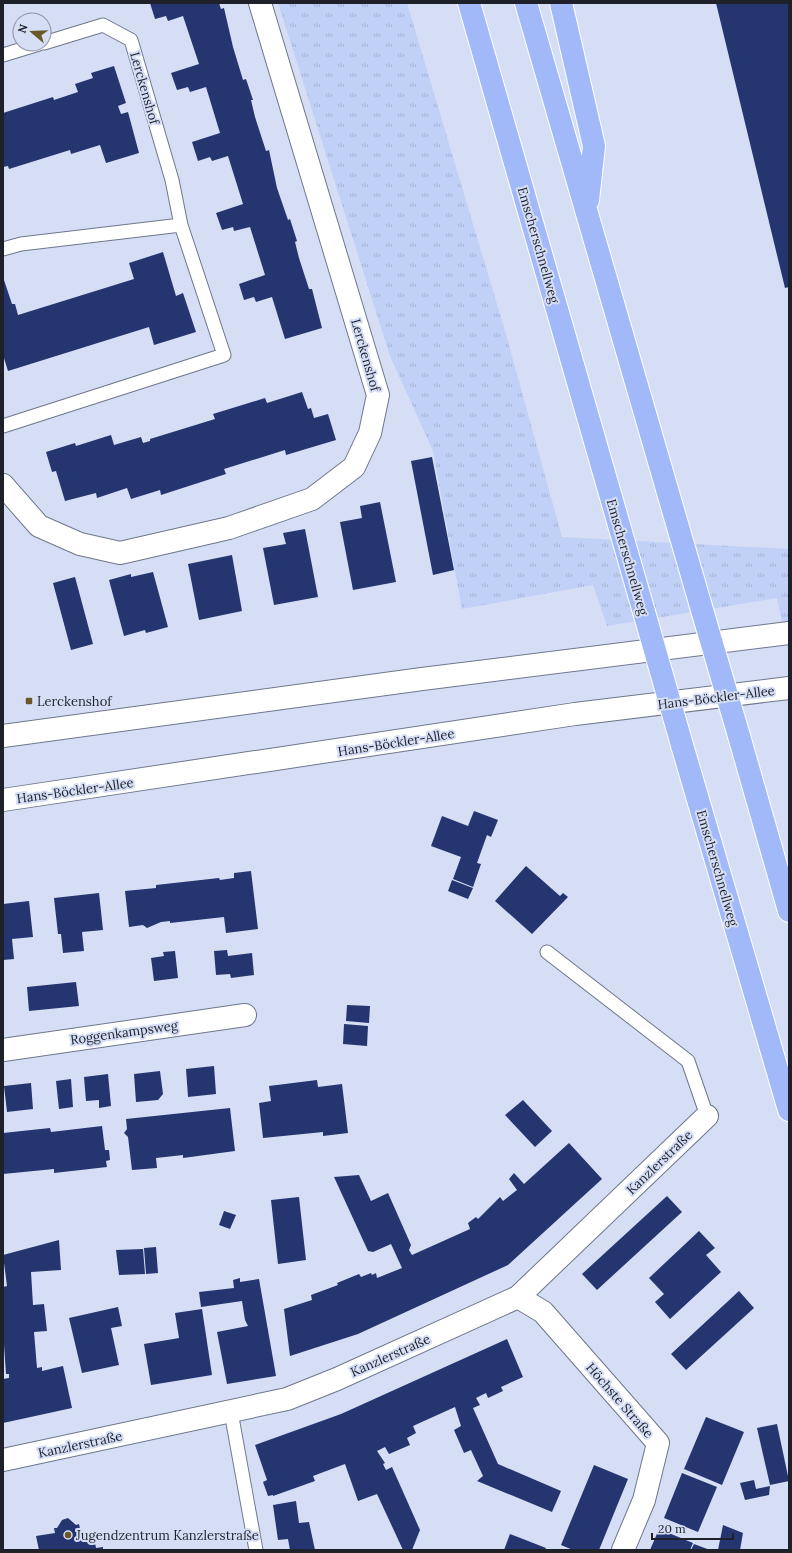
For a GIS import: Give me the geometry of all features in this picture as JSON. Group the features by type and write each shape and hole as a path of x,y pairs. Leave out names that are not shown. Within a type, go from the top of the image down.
{"highway":[{"path":"466,3 477,27"},
{"name":"Emscherschnellweg","path":"469,3 682,745 789,1110"},
{"path":"526,3 789,911"},
{"path":"561,3 594,146 587,211"}],"street":[{"name":"Lerckenshof","path":"3,485 39,526 80,544 120,553 229,528 312,499 354,467 370,433 378,395 260,3"},
{"path":"3,736 422,679 789,633"},
{"name":"Hans-Böckler-Allee","path":"3,800 575,714 789,688"},
{"name":"Roggenkampsweg","path":"3,1050 245,1015"},
{"name":"Kanzlerstraße","path":"3,1460 287,1399 337,1379 518,1297 708,1116"},
{"name":"Höchste Straße","path":"518,1297 543,1312 658,1443 644,1500 623,1550"}],"lane":[{"name":"Lerckenshof","path":"3,426 224,356 181,225 172,180 131,40 103,25 52,41"},
{"path":"3,55 13,52"},
{"path":"3,249 21,244 181,225"},
{"path":"547,952 688,1061 708,1116"},
{"path":"231,1412 256,1550"}],"green space":[{"path":"278,3 407,3 505,331 562,537 789,549 789,655 777,598 607,626 593,585 462,609 433,451 390,356"}],"building":[{"path":"150,3 219,3 221,9 224,8 233,47 243,80 246,79 253,100 251,100 255,117 266,151 269,150 277,188 288,220 290,219 297,241 295,242 299,258 309,289 312,289 322,328 285,339 272,297 256,302 254,297 244,300 239,284 265,275 250,227 234,231 233,227 222,230 216,213 243,204 228,156 212,161 210,157 198,161 192,142 220,133 206,87 190,92 188,87 177,90 171,73 199,64 183,16 168,21 166,16 155,19"},
{"path":"716,3 789,3 789,287 785,288"},
{"path":"114,66 126,103 118,106 121,114 128,112 139,153 106,163 100,145 71,154 70,150 9,169 8,166 3,167 3,113 53,97 54,100 78,92 75,84 93,78 91,73"},
{"path":"163,252 176,296 183,293 196,332 154,345 149,327 8,371 3,355 3,277 12,304 15,304 18,315 134,279 129,263"},
{"path":"302,392 308,409 311,408 314,418 328,414 336,440 286,455 285,450 224,469 226,474 161,495 160,490 131,499 127,488 97,498 96,493 65,501 56,471 52,472 46,452 75,443 76,446 111,435 114,445 141,437 143,443 150,441 150,439 215,419 213,414 265,398 267,403"},
{"path":"432,457 454,570 433,575 411,461"},
{"path":"380,502 396,582 353,590 340,522 362,518 360,506"},
{"path":"305,529 318,597 274,605 263,548 286,544 283,533"},
{"path":"232,555 242,611 199,620 188,564"},
{"path":"153,572 168,627 146,633 145,630 124,636 109,580 131,574 131,577"},
{"path":"75,577 93,644 71,650 53,583"},
{"path":"474,811 498,820 491,837 487,835 477,863 481,864 473,887 453,879 461,857 431,846 442,816 468,826"},
{"path":"526,866 560,896 563,893 568,897 532,934 495,901"},
{"path":"251,871 258,929 226,933 224,917 170,923 170,921 161,922 147,928 143,925 129,927 125,891 156,888 156,885 219,878 220,880 234,878 234,873"},
{"path":"452,880 473,888 468,899 448,891"},
{"path":"99,893 103,930 82,932 84,951 63,953 61,934 58,934 54,898"},
{"path":"29,901 33,937 12,939 14,959 3,960 3,904"},
{"path":"227,950 228,956 252,953 254,975 231,978 230,974 216,975 214,951"},
{"path":"175,951 178,978 154,981 151,958 164,956 163,952"},
{"path":"76,982 79,1006 29,1011 27,987"},
{"path":"347,1005 370,1006 369,1023 346,1021"},
{"path":"344,1024 368,1026 367,1046 343,1044"},
{"path":"214,1066 216,1094 188,1097 186,1069"},
{"path":"160,1071 163,1094 158,1100 136,1102 134,1074"},
{"path":"108,1074 111,1106 99,1108 99,1100 86,1101 84,1077"},
{"path":"71,1079 73,1107 59,1109 56,1081"},
{"path":"317,1080 318,1087 342,1084 348,1133 323,1136 323,1132 263,1138 259,1103 271,1101 269,1086"},
{"path":"31,1083 33,1109 7,1112 4,1086"},
{"path":"523,1100 552,1131 535,1147 505,1115"},
{"path":"230,1108 235,1151 183,1158 183,1155 156,1158 157,1168 132,1170 128,1137 124,1133 127,1129 126,1119"},
{"path":"102,1126 105,1150 109,1150 110,1160 106,1161 107,1167 54,1173 54,1169 3,1174 3,1133 50,1128 51,1132"},
{"path":"569,1143 602,1179 508,1265 358,1334 290,1356 284,1309 312,1300 311,1295 338,1285 337,1283 359,1274 361,1277 371,1273 372,1275 376,1273 377,1278 402,1268 391,1244 373,1252 368,1251 334,1177 359,1175 371,1201 388,1193 411,1245 409,1250 412,1255 470,1229 468,1223 476,1217 478,1219 500,1197 503,1201 517,1190 509,1179 514,1173 524,1184"},
{"path":"667,1196 682,1212 597,1290 582,1274"},
{"path":"299,1197 306,1260 278,1264 271,1200"},
{"path":"224,1211 236,1215 230,1229 219,1225"},
{"path":"699,1231 715,1248 706,1255 721,1272 670,1319 655,1302 664,1294 649,1278"},
{"path":"59,1240 61,1270 31,1272 33,1305 44,1304 47,1331 34,1332 37,1368 42,1367 42,1371 63,1366 72,1408 3,1423 3,1379 9,1378 9,1374 6,1374 3,1330 3,1287 7,1286 3,1255"},
{"path":"156,1247 158,1273 146,1274 144,1248"},
{"path":"143,1249 145,1274 119,1275 116,1250"},
{"path":"240,1278 240,1282 259,1279 276,1376 227,1384 217,1332 248,1326 245,1320 242,1301 201,1307 199,1292 234,1288 233,1280"},
{"path":"739,1291 754,1308 686,1370 671,1354"},
{"path":"118,1307 122,1326 111,1328 119,1365 82,1373 69,1318"},
{"path":"202,1309 212,1375 151,1385 144,1344 179,1338 175,1313"},
{"path":"507,1339 523,1377 501,1387 503,1391 488,1398 486,1393 476,1398 480,1405 473,1408 498,1464 561,1491 552,1512 477,1481 483,1476 471,1450 464,1453 454,1430 461,1426 455,1407 413,1426 416,1433 407,1438 410,1445 389,1454 385,1447 377,1451 385,1463 383,1464 386,1470 392,1467 420,1530 412,1550 403,1550 377,1494 358,1501 345,1464 313,1476 315,1481 273,1496 268,1496 263,1482 267,1480 255,1445 341,1414"},
{"path":"706,1417 744,1432 722,1485 684,1469"},
{"path":"777,1424 789,1481 770,1485 757,1428"},
{"path":"594,1465 628,1479 599,1550 573,1550 561,1545"},
{"path":"682,1473 717,1487 698,1532 664,1518"},
{"path":"754,1480 756,1489 770,1486 769,1495 745,1500 740,1483"},
{"path":"296,1501 299,1523 309,1522 315,1550 290,1550 288,1539 278,1540 273,1505"},
{"name":"Jugendzentrum Kanzlerstraße","path":"68,1518 76,1525 79,1524 81,1534 93,1532 96,1548 103,1547 103,1550 39,1550 36,1536 55,1533 54,1528 57,1528 62,1520"},
{"path":"723,1525 743,1533 740,1550 718,1550"},
{"path":"659,1529 693,1543 690,1550 650,1550"},
{"path":"510,1534 546,1548 545,1550 504,1550"},
{"path":"694,1544 710,1550 691,1550"}],"place":[{"name":"Lerckenshof","path":"29,701"},
{"name":"Jugendzentrum Kanzlerstraße","path":"68,1535"}]}
